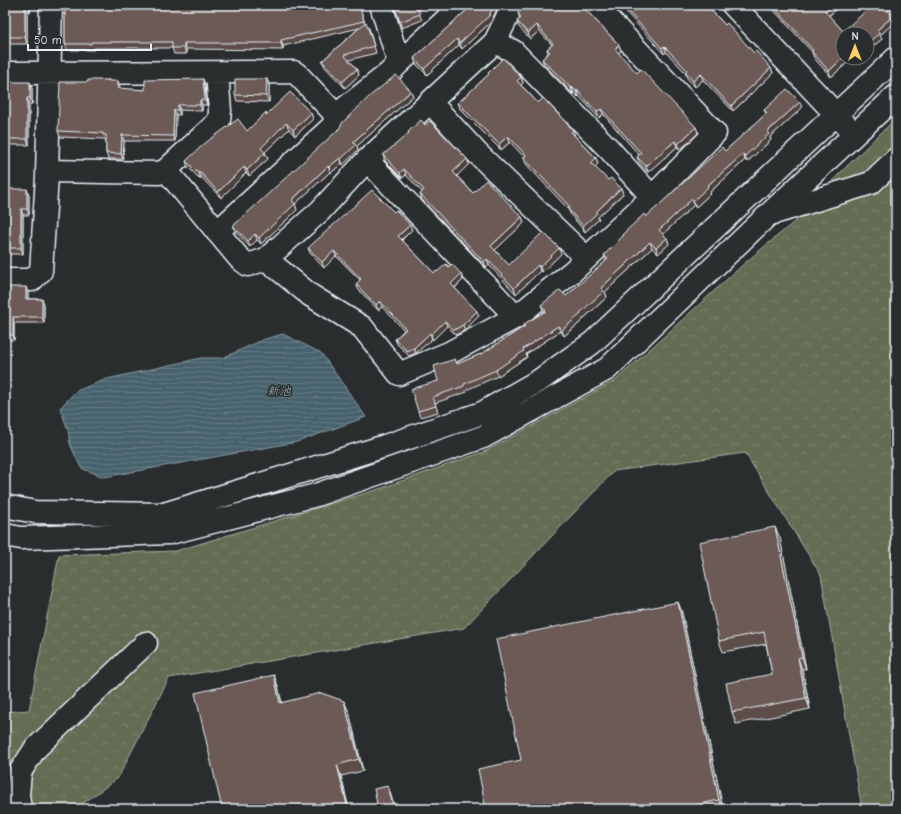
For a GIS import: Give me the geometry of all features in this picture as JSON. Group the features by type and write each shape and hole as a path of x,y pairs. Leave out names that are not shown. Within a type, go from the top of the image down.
{"street":[{"path":"5,280 32,280 41,271 47,172 51,5"},
{"path":"381,5 399,63"},
{"path":"217,232 333,126 336,115 389,73 462,5"},
{"path":"166,170 240,258 248,264 266,259 320,211 367,160 495,42 513,5"},
{"path":"266,259 310,295 362,327 399,374 450,353 516,317 573,271 585,258 652,197 715,133 595,5"},
{"path":"733,5 835,115 855,134"},
{"path":"495,42 513,51 609,149 652,197"},
{"path":"5,506 35,512 164,514 382,447 482,413 540,380 592,343 896,58"},
{"path":"5,73 294,72 336,115"},
{"path":"47,172 159,173 166,170 219,121 220,111 217,73"},
{"path":"5,535 21,538 170,533 316,495 483,438 607,369 768,215 896,96"},
{"path":"430,102 477,153 585,258"},
{"path":"768,215 872,183 896,159"},
{"path":"367,160 516,317"},
{"path":"20,809 18,795 20,772 35,749 146,643"}],"green space":[{"path":"896,118 896,749 893,809 862,809 821,575 745,453 614,471 464,628 169,678 118,778 75,809 5,809 5,712 29,710 59,555 176,551 376,490 486,451 616,380 746,262 805,213 839,174"}],"water":[{"name":"新池","path":"283,334 321,353 366,417 297,442 104,477 81,468 70,444 68,430 60,408 76,391 107,379 201,358 222,358 265,339"}],"building":[{"path":"5,5 28,5 25,6 25,37 5,37"},
{"path":"61,5 359,5 364,21 281,40 281,43 184,43 184,48 172,48 172,42 91,42 91,44 65,44 65,8 61,8"},
{"path":"394,5 416,5 420,14 400,22"},
{"path":"470,5 494,5 489,16 460,43 457,39 424,69 414,58 469,8"},
{"path":"528,5 582,5 619,45 615,49 637,73 641,69 696,127 678,144 675,141 646,166 637,157 641,153 601,109 597,112 577,90 576,91 572,87 571,88 542,59 550,52 547,49 553,44 537,25 528,33 517,21 521,18 518,13"},
{"path":"627,5 708,5 707,6 725,25 727,23 754,53 756,51 771,68 731,106 701,74 693,81 685,72 687,70 664,46 662,48 625,8"},
{"path":"772,5 832,5 825,11 838,26 835,26 835,65 829,71 812,52 813,50"},
{"path":"873,5 894,5 888,11 893,16 877,30 880,33 875,37 875,26 849,26"},
{"path":"366,22 374,46 344,55 357,69 342,82 322,61"},
{"path":"503,58 521,77 517,81 538,103 543,98 573,130 571,132 596,158 591,163 608,180 611,178 621,188 583,226 568,209 570,207 524,158 526,155 508,136 499,144 458,103 489,74 488,73"},
{"path":"396,75 411,91 353,142 356,145 341,159 340,158 329,167 328,166 292,200 295,204 259,238 255,234 248,241 233,226 339,129 343,122 370,96"},
{"path":"203,79 205,100 200,100 200,105 178,105 178,110 174,110 173,136 122,135 121,154 106,153 106,135 103,135 103,133 58,131 60,82 109,80 118,81 118,88 145,90 145,80"},
{"path":"235,79 267,79 266,96 235,95"},
{"path":"5,82 30,82 30,98 27,98 27,139 5,139"},
{"path":"787,89 800,102 767,132 769,134 745,156 743,154 707,186 708,187 693,201 692,199 659,230 667,238 656,248 650,242 601,288 604,291 580,313 581,314 562,330 558,326 523,349 524,351 496,370 464,384 464,386 433,397 436,406 418,411 411,389 438,381 434,366 455,359 457,364 483,353 525,326 524,324 546,311 541,305 560,290 566,296 608,259 604,255 644,214 646,217 722,147 725,151 767,113 764,110"},
{"path":"290,92 311,113 293,130 286,123 261,148 265,153 247,170 244,167 218,192 199,171 198,173 186,161 204,144 238,119 247,131 266,112 266,115"},
{"path":"421,120 425,125 430,121 467,159 453,172 473,193 486,180 522,217 491,246 509,265 543,232 559,248 540,267 538,265 514,288 487,259 484,262 420,194 424,190 404,169 400,173 383,155 409,133 408,132"},
{"path":"5,189 27,189 27,209 21,209 21,248 5,248"},
{"path":"372,190 394,212 396,210 410,225 398,236 434,273 446,264 449,267 452,264 461,274 451,284 477,311 463,325 454,330 445,321 431,335 430,333 414,348 407,351 395,339 406,329 380,301 376,305 356,284 361,279 334,251 322,262 308,248"},
{"path":"5,287 26,287 26,299 42,299 42,317 13,317 13,335 5,335"},
{"path":"775,527 802,657 798,658 806,698 732,712 726,683 772,674 764,632 719,641 699,542"},
{"path":"678,602 719,800 676,809 486,809 478,769 521,760 496,639"},
{"path":"274,675 280,703 321,693 344,701 359,759 337,765 348,809 222,809 195,693"},
{"path":"388,786 394,809 378,809 374,789"}]}
